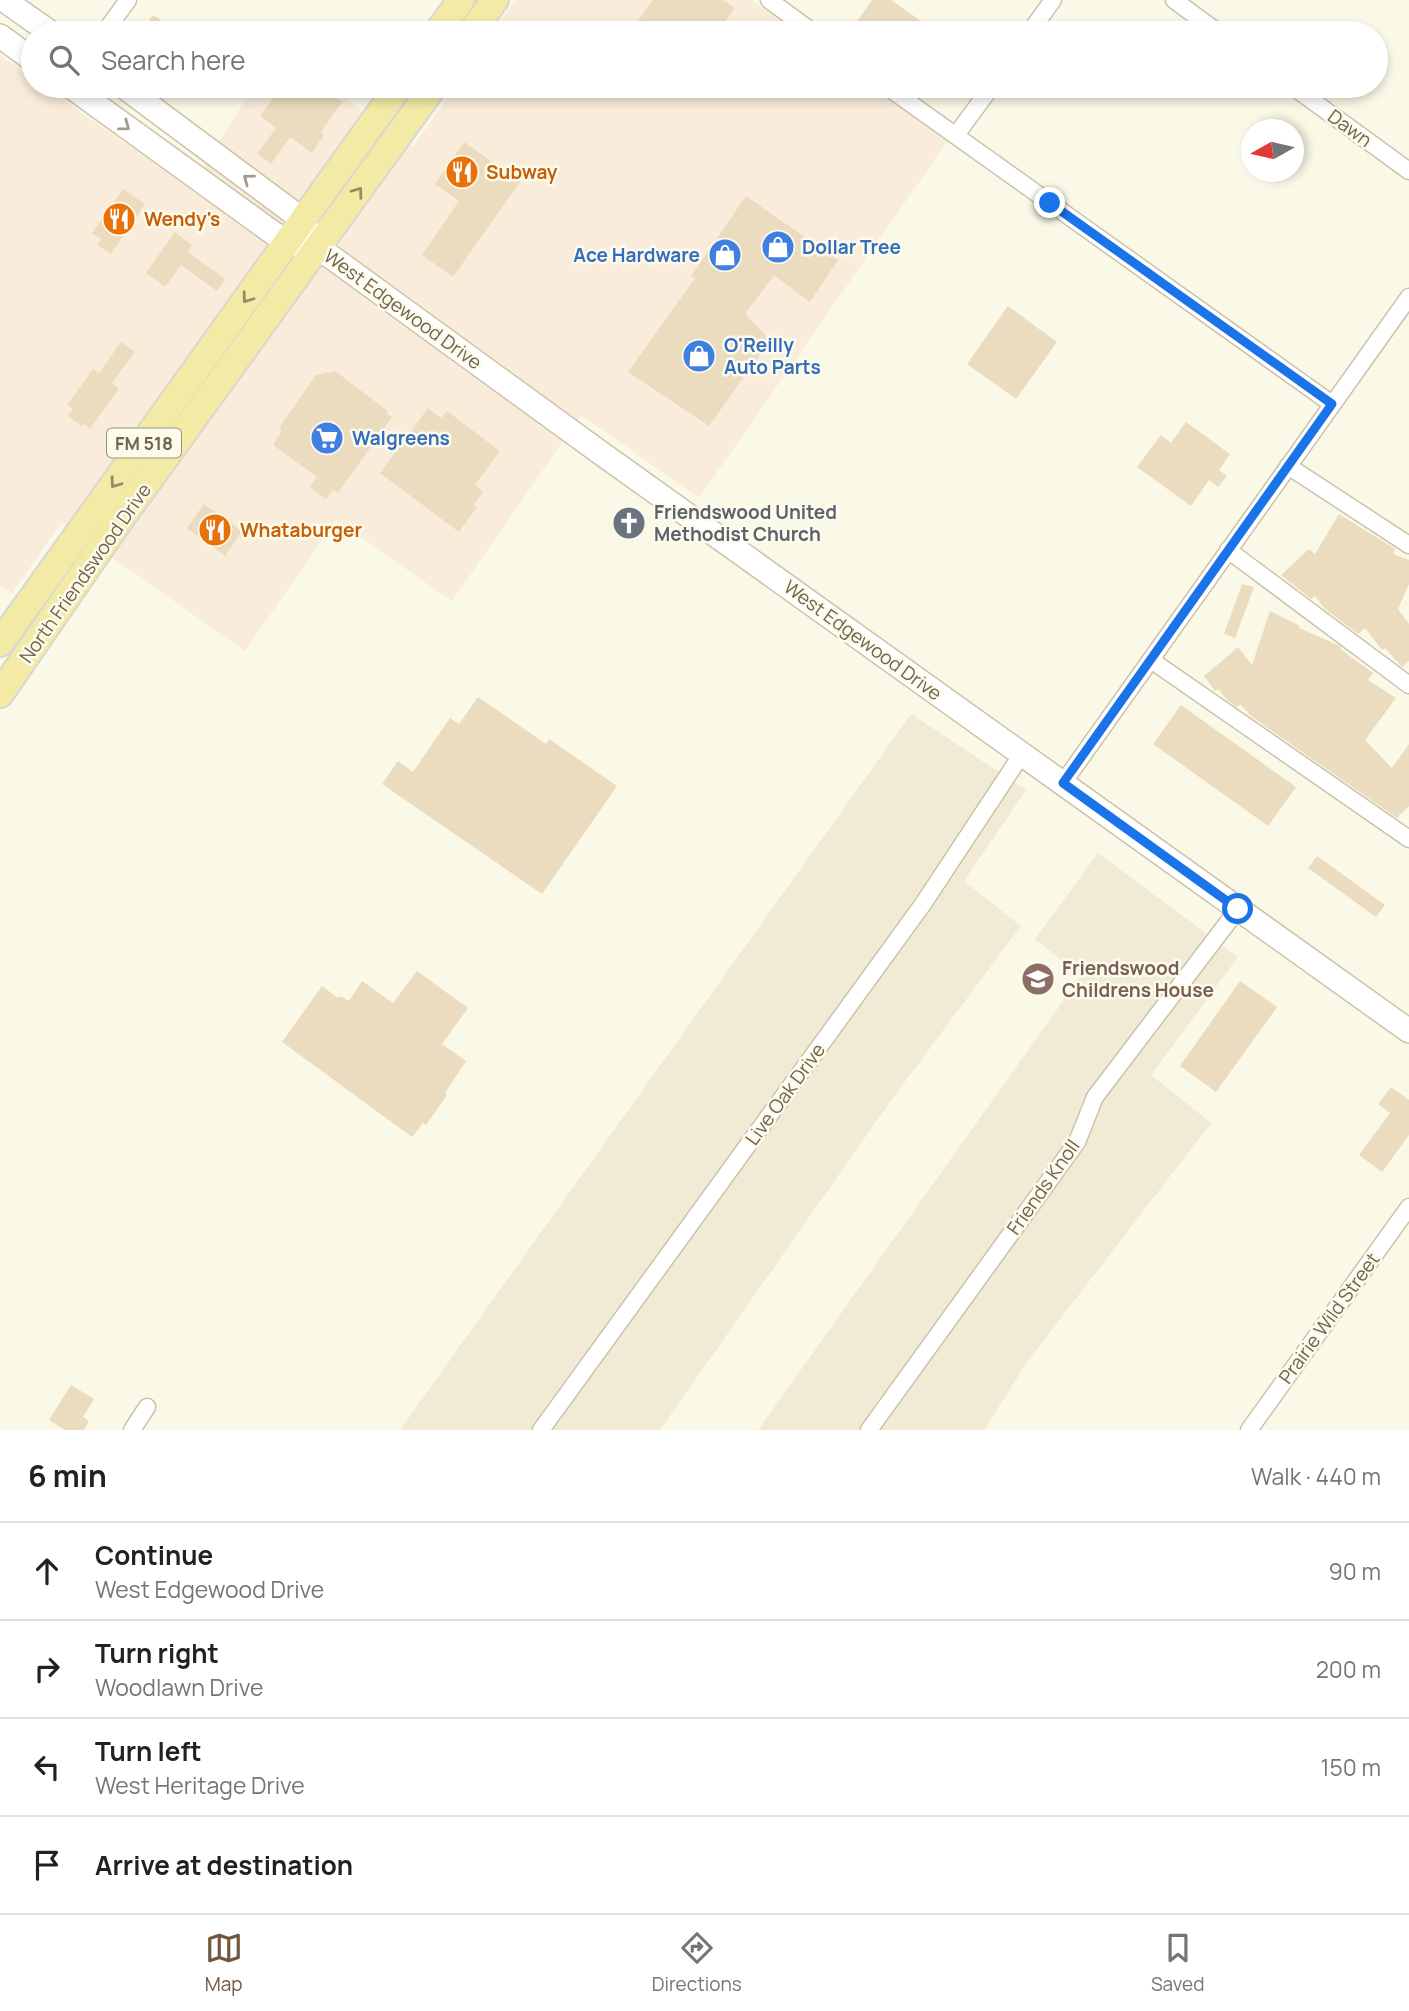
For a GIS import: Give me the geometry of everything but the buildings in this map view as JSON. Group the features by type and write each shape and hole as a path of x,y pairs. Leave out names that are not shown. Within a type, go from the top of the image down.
{"main road":[{"path":"4,0 34,21"},
{"path":"446,21 461,0"},
{"path":"480,21 495,0"},
{"path":"0,36 21,51"},
{"path":"87,98 287,243 318,248"},
{"path":"139,98 303,220 318,248"},
{"name":"FM 518","path":"287,243 390,98"},
{"name":"FM 518","path":"318,248 425,98"},
{"name":"North Friendswood Drive","path":"0,643 287,243"},
{"name":"North Friendswood Drive","path":"0,694 115,527 318,248"},
{"name":"West Edgewood Drive","path":"318,248 598,452 1409,1031"},
{"path":"96,509 115,527"}],"street":[{"path":"113,21 128,0"},
{"path":"769,0 798,21"},
{"path":"1038,21 1053,0"},
{"path":"1174,0 1203,21"},
{"path":"903,98 1332,404"},
{"path":"956,135 983,98"},
{"name":"Dawn","path":"1309,98 1409,171"},
{"path":"1063,783 1409,297"},
{"path":"1288,466 1409,545"},
{"path":"1228,550 1409,685"},
{"path":"1151,660 1409,839"},
{"name":"Live Oak Drive","path":"541,1430 923,904 1023,754"},
{"name":"Friends Knoll","path":"869,1430 1077,1142 1095,1097 1238,909"},
{"name":"Prairie Wild Street","path":"1249,1430 1409,1207"},
{"path":"132,1430 147,1407"}],"shaded area":[{"path":"515,0 751,0 782,21 500,21"},
{"path":"0,55 21,70 21,98 60,98 190,188 246,98 345,98 413,147 448,98 890,98 949,139 699,498 581,415 452,601 336,520 245,651 62,522 12,593 0,585"},
{"path":"911,714 1026,790 964,881 1021,926 889,1103 660,1430 400,1430"},
{"path":"1098,853 1238,957 1151,1075 1211,1123 1027,1362 984,1430 758,1430 1081,976 1035,939"}],"place":[{"name":"Subway","path":"462,172"},
{"name":"Wendy's","path":"119,219"},
{"name":"Dollar Tree","path":"778,247"},
{"name":"Ace Hardware","path":"725,255"},
{"name":"O'Reilly Auto Parts","path":"699,356"},
{"name":"Walgreens","path":"327,438"},
{"name":"Friendswood United Methodist Church","path":"629,523"},
{"name":"Whataburger","path":"215,530"},
{"name":"Friendswood Childrens House","path":"1038,979"}],"route":[{"path":"1050,203 1332,404 1063,783 1238,909"}]}
